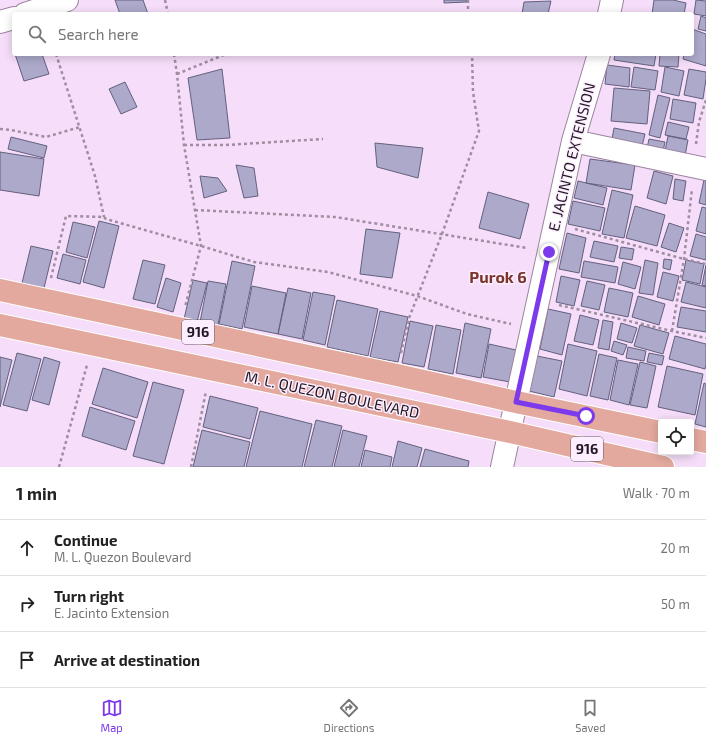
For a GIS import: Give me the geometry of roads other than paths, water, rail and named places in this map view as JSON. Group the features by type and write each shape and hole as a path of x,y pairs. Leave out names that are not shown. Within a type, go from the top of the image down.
{"main road":[{"name":"916","path":"0,290 658,431"},
{"name":"M. L. QUEZON BOULEVARD","path":"0,325 510,432 663,467"},
{"path":"694,440 706,442"}],"street":[{"path":"31,12 67,0"},
{"path":"609,12 612,0"},
{"path":"0,22 12,19"},
{"name":"E. JACINTO EXTENSION","path":"502,467 573,141 598,56"},
{"path":"573,141 700,168"}],"district":[{"name":"Purok 6","path":"498,277"}]}
